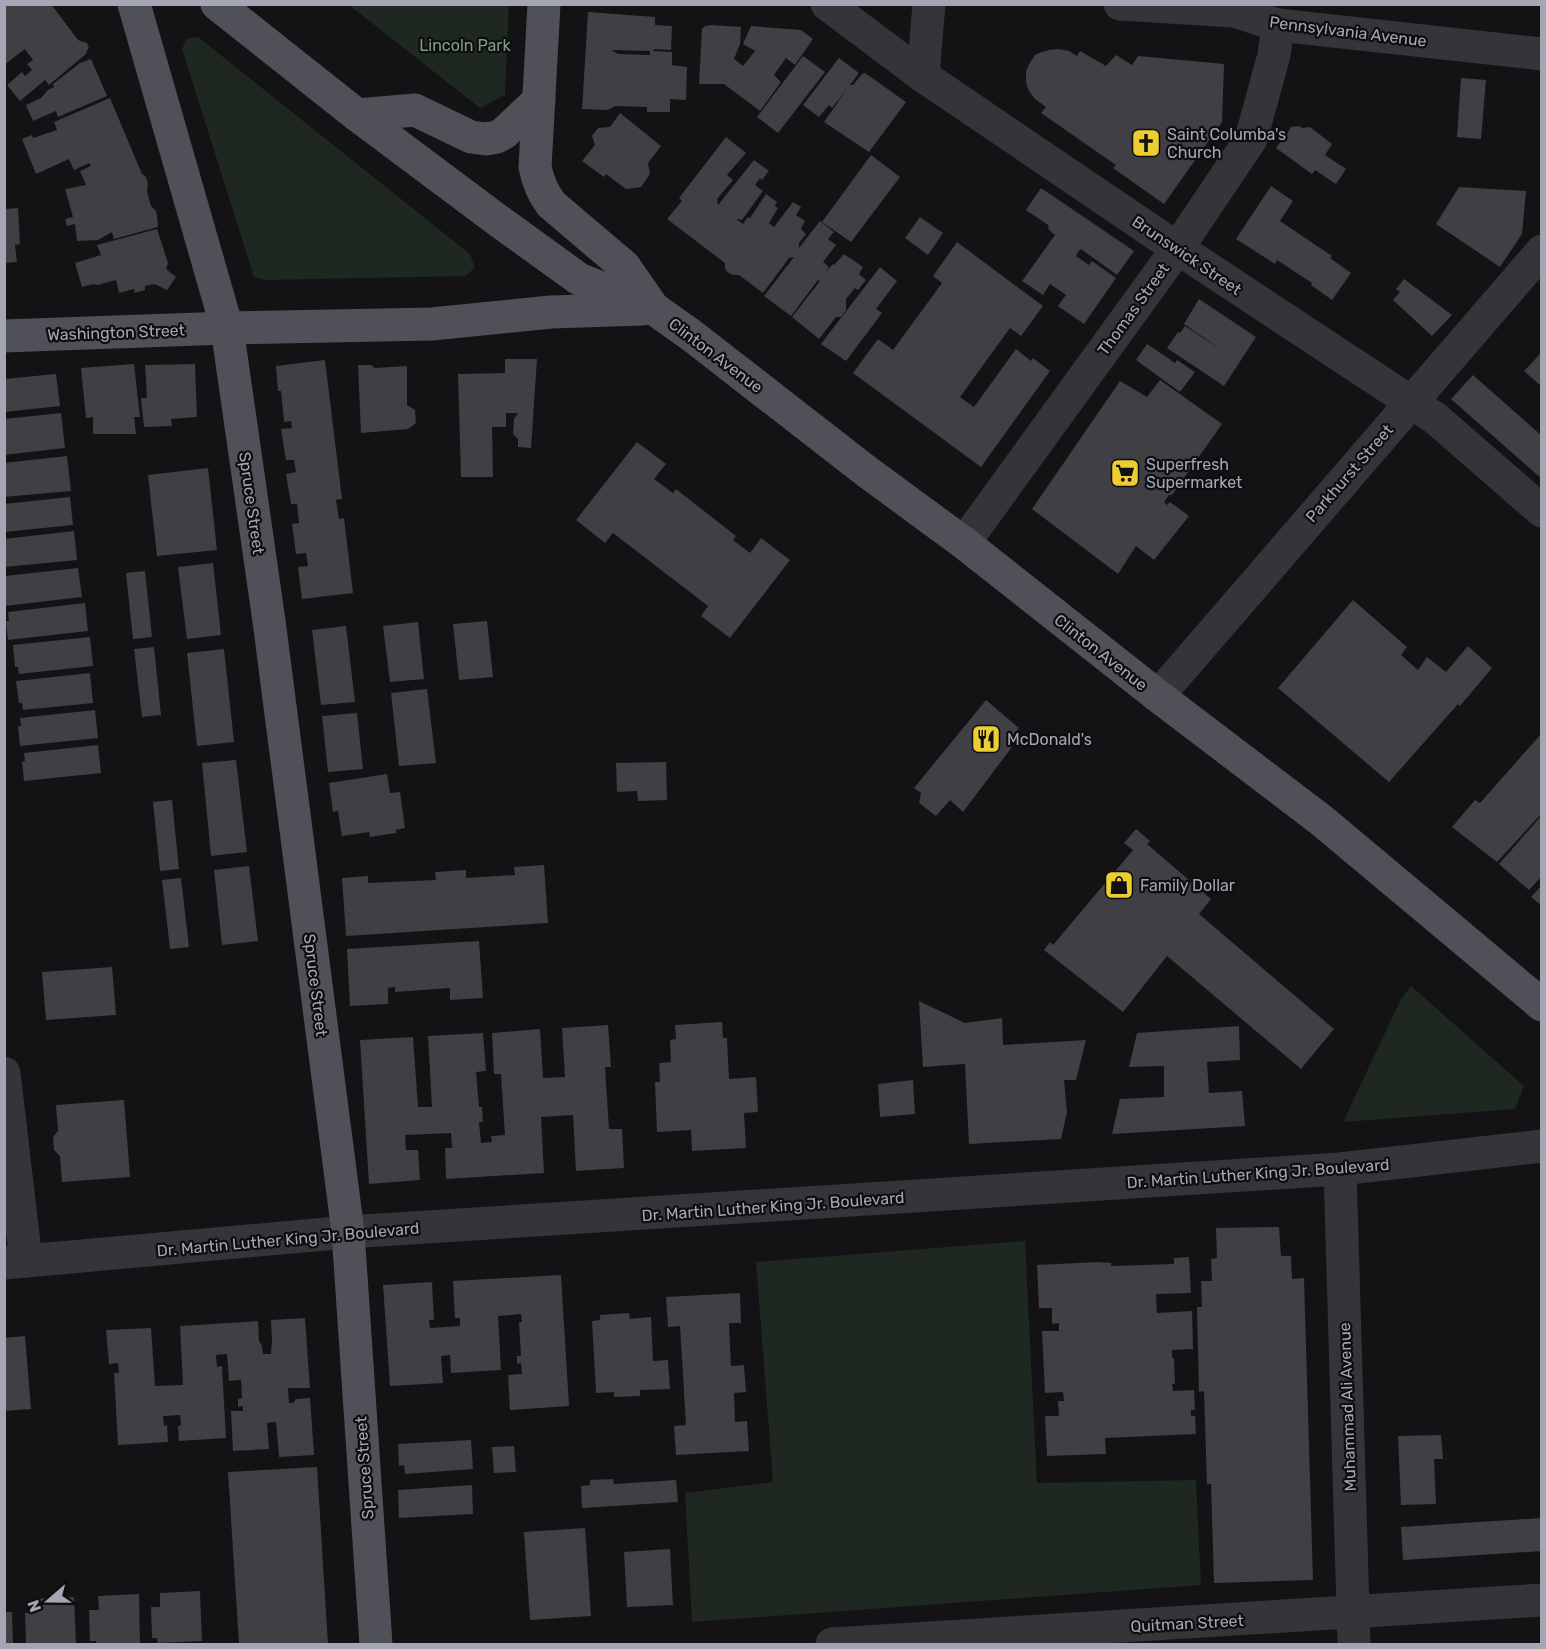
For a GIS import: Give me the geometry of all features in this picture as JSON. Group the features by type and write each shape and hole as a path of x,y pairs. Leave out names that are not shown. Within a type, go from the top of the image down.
{"main road":[{"path":"134,4 227,328 432,324 551,312 654,308"},
{"path":"217,4 357,115 579,279 654,308"},
{"path":"544,4 535,167 538,182 543,194 551,204 624,266 654,308"},
{"path":"357,115 415,110 471,137 486,139 504,133 539,100"},
{"name":"Clinton Avenue","path":"654,308 866,471 964,543 1158,696 1321,820 1542,1005"},
{"name":"Washington Street","path":"4,336 227,328"},
{"name":"Spruce Street","path":"227,328 269,621 348,1232 376,1644"}],"street":[{"name":"Brunswick Street","path":"827,4 923,76 1177,249 1435,418 1542,511"},
{"path":"923,76 928,4"},
{"name":"Pennsylvania Avenue","path":"1120,4 1234,11 1278,25 1542,54"},
{"name":"Thomas Street","path":"964,543 1177,249 1251,139 1274,55 1278,25"},
{"name":"Parkhurst Street","path":"1158,696 1542,251"},
{"path":"4,1073 15,1262"},
{"name":"Dr. Martin Luther King Jr. Boulevard","path":"15,1262 348,1232 1340,1169 1542,1146"},
{"name":"Muhammad Ali Avenue","path":"1340,1169 1353,1629"},
{"name":"Quitman Street","path":"832,1644 1353,1629 1542,1600"}],"green space":[{"name":"Lincoln Park","path":"349,5 509,5 505,95 480,108"},
{"path":"198,37 470,254 475,267 466,276 266,280 254,277 182,49 187,38"},
{"path":"1411,986 1524,1086 1515,1109 1343,1122 1401,999"},
{"path":"1025,1241 1037,1483 1196,1480 1201,1585 692,1622 685,1493 773,1482 756,1262"}],"building":[{"path":"4,4 51,4 78,40 87,43 89,48 87,53 49,85 45,80 20,101 7,85 22,72 25,76 32,70 27,64 33,60 25,49 4,65"},
{"path":"588,12 655,17 655,25 672,26 671,50 654,49 653,51 672,52 672,65 687,67 686,100 670,99 670,112 647,112 647,107 615,106 608,110 582,109","holes":["612,50 650,51 650,55 618,54"]},
{"path":"711,25 741,27 740,44 734,59 743,66 755,51 743,44 751,26 801,30 813,39 795,65 786,58 774,75 781,82 760,111 724,84 699,84 702,29"},
{"name":"Saint Columba's Church","path":"1058,49 1069,51 1077,56 1080,51 1106,66 1116,55 1132,65 1138,56 1224,64 1222,122 1164,204 1113,168 1116,165 1041,113 1046,107 1029,91 1026,72 1036,54"},
{"path":"803,56 825,72 778,133 757,117"},
{"path":"839,58 859,73 850,85 853,85 865,73 906,102 869,152 824,122 847,89 832,108 829,105 819,117 803,105"},
{"path":"91,59 107,96 58,117 56,111 33,121 26,105 41,98 54,87 53,84 80,63"},
{"path":"1461,78 1486,80 1481,139 1457,137"},
{"path":"110,98 142,174 146,177 147,192 151,206 156,211 158,227 114,239 112,232 98,240 77,241 75,224 67,226 65,219 73,217 65,189 86,185 80,171 91,166 89,163 74,170 69,159 36,174 22,139 57,130 54,122"},
{"path":"620,113 661,146 648,163 650,174 641,187 626,189 606,174 604,177 582,161 595,145 592,136 598,128 610,127"},
{"path":"1291,127 1310,127 1332,144 1325,155 1346,169 1336,184 1315,170 1312,174 1276,148"},
{"path":"726,137 746,153 727,175 733,180 717,199 718,205 754,160 769,171 755,185 763,191 742,220 736,219 743,224 748,217 750,218 766,194 777,202 775,206 778,208 769,223 774,227 793,202 801,207 796,215 805,221 801,229 806,234 799,243 799,248 820,221 834,232 828,239 836,245 823,262 829,267 825,273 844,254 863,267 859,274 866,280 846,299 846,310 841,317 836,317 819,339 792,317 820,281 818,280 791,316 764,296 794,257 789,258 763,293 739,275 727,272 725,263 667,219 682,201 679,198"},
{"path":"871,155 900,177 851,242 822,222"},
{"path":"1271,186 1293,201 1280,221 1332,256 1330,258 1351,273 1332,300 1311,285 1312,283 1277,260 1275,264 1236,239"},
{"path":"1459,187 1526,191 1522,234 1500,267 1436,224"},
{"path":"1041,188 1134,251 1117,275 1081,249 1078,252 1076,256 1089,265 1092,261 1116,278 1084,324 1058,306 1066,295 1050,284 1043,295 1022,281 1055,235 1049,230 1048,225 1026,210"},
{"path":"18,208 20,244 15,245 17,262 4,263 4,209"},
{"path":"920,217 943,233 928,255 905,238"},
{"path":"157,229 168,263 166,269 176,277 167,290 155,284 145,286 145,290 135,293 134,289 119,293 116,280 82,287 75,263 101,255 97,245"},
{"path":"957,242 1043,306 1021,336 1010,328 960,397 974,407 1016,349 1031,361 1033,358 1050,371 981,467 853,373 878,339 893,350 942,283 933,276"},
{"path":"880,267 897,281 876,309 882,313 846,361 821,344"},
{"path":"1404,279 1452,315 1432,336 1393,300 1400,292 1396,289"},
{"path":"1199,299 1256,337 1224,386 1167,348 1185,326 1225,352 1184,324"},
{"path":"1147,344 1175,363 1177,360 1195,372 1180,392 1136,360"},
{"path":"1542,352 1542,387 1524,371"},
{"path":"505,359 537,359 531,448 518,447 518,439 513,434 514,419 518,413 506,413 506,427 492,427 493,477 461,477 458,374 505,373"},
{"path":"325,360 342,499 336,500 339,519 344,518 353,593 302,599 298,567 308,566 306,553 296,554 292,524 299,523 297,504 291,504 286,474 296,472 294,460 286,460 281,429 292,428 291,421 284,422 276,366"},
{"path":"134,364 140,417 134,417 136,434 93,434 93,417 86,418 81,368"},
{"path":"195,364 197,417 171,419 172,426 144,427 141,398 147,398 145,365"},
{"path":"358,365 371,365 375,368 407,366 407,405 415,410 416,423 408,429 361,433"},
{"path":"56,374 60,406 4,412 4,379"},
{"path":"1473,375 1542,436 1542,479 1451,399"},
{"path":"1160,380 1222,424 1172,495 1169,495 1164,502 1167,505 1170,502 1189,516 1154,560 1136,546 1118,574 1032,509 1120,381 1147,397"},
{"path":"61,413 65,448 4,455 4,419"},
{"path":"637,442 666,464 654,479 673,493 676,489 736,536 733,540 750,553 761,538 790,560 730,638 701,616 708,606 613,533 605,543 576,520"},
{"path":"67,456 71,491 4,497 4,463"},
{"path":"208,468 217,550 157,556 148,475"},
{"path":"70,497 73,525 4,532 4,504"},
{"path":"74,531 77,560 4,567 4,539"},
{"path":"213,563 221,635 187,639 178,567"},
{"path":"78,568 82,597 5,606 5,576"},
{"path":"145,571 152,637 133,639 126,573"},
{"path":"1353,600 1407,647 1401,655 1418,670 1427,657 1446,672 1468,646 1492,668 1389,782 1278,688"},
{"path":"85,603 88,631 8,640 6,621 9,621 8,612"},
{"path":"487,621 493,677 459,680 453,624"},
{"path":"418,622 424,679 390,682 383,626"},
{"path":"346,626 355,702 321,705 312,630"},
{"path":"90,637 93,666 19,674 18,667 15,667 13,645"},
{"path":"154,647 161,715 142,717 134,649"},
{"path":"224,649 234,742 197,746 187,653"},
{"path":"90,673 93,703 23,710 22,703 19,703 16,681"},
{"path":"427,689 436,763 399,766 391,693"},
{"path":"986,700 1019,728 1007,744 1012,747 963,812 950,800 936,816 919,803 921,793 914,788"},
{"path":"95,710 98,738 20,746 18,726 21,726 20,718"},
{"path":"357,713 363,769 328,772 322,716"},
{"path":"1542,733 1542,813 1497,862 1452,827 1475,800 1480,803"},
{"path":"98,745 101,773 24,781 22,762 25,761 24,753"},
{"path":"236,760 247,852 211,856 202,763"},
{"path":"666,762 667,800 638,801 637,791 617,792 616,763"},
{"path":"387,774 390,793 400,792 405,828 396,830 396,833 370,837 369,832 342,836 338,811 333,812 329,783"},
{"path":"172,800 179,869 160,871 153,802"},
{"path":"1542,815 1542,876 1529,890 1499,864"},
{"path":"1136,829 1150,841 1147,844 1211,899 1199,914 1334,1029 1301,1069 1167,956 1123,1012 1044,950 1050,942 1053,945 1133,850 1124,843"},
{"path":"544,865 548,923 346,936 342,878 368,876 368,883 436,880 435,872 466,870 466,878 515,875 514,867"},
{"path":"249,866 258,941 222,945 214,870"},
{"path":"181,878 189,947 170,949 162,880"},
{"path":"1542,885 1542,906 1531,897"},
{"path":"479,941 483,998 450,1000 450,988 395,992 395,987 388,988 388,1004 350,1006 347,949"},
{"path":"112,967 116,1015 46,1020 42,972"},
{"path":"919,1001 965,1023 1002,1018 1003,1045 1086,1040 1076,1080 1064,1080 1067,1112 1061,1139 969,1144 965,1064 923,1067"},
{"path":"722,1022 723,1038 727,1038 729,1079 756,1077 758,1112 744,1113 746,1148 692,1151 691,1130 657,1132 655,1082 660,1082 659,1063 671,1062 670,1040 676,1039 675,1025"},
{"path":"608,1025 611,1067 605,1067 609,1129 622,1129 624,1168 576,1171 573,1115 541,1117 544,1173 446,1179 445,1148 452,1148 451,1133 405,1135 406,1150 418,1150 420,1180 369,1184 360,1040 413,1037 418,1107 432,1107 428,1036 483,1033 486,1071 476,1072 479,1107 482,1107 483,1122 479,1122 481,1143 492,1142 491,1136 505,1135 501,1074 494,1074 492,1033 540,1029 543,1078 565,1077 562,1028"},
{"path":"1239,1026 1240,1060 1207,1062 1209,1093 1242,1091 1245,1126 1112,1134 1120,1099 1164,1097 1164,1066 1129,1067 1137,1033"},
{"path":"913,1080 915,1114 880,1117 878,1084"},
{"path":"124,1100 130,1177 62,1182 60,1156 54,1150 53,1137 58,1131 56,1105"},
{"path":"1279,1227 1281,1256 1291,1256 1292,1279 1304,1278 1313,1580 1214,1583 1211,1484 1207,1484 1204,1391 1199,1392 1197,1307 1202,1307 1201,1281 1212,1281 1211,1259 1217,1258 1216,1228"},
{"path":"1189,1257 1191,1293 1156,1294 1157,1313 1192,1311 1193,1349 1172,1350 1175,1384 1172,1384 1173,1391 1194,1390 1195,1410 1191,1410 1191,1416 1195,1416 1196,1434 1105,1438 1106,1454 1047,1456 1045,1416 1059,1416 1058,1401 1064,1401 1063,1392 1045,1393 1042,1331 1059,1331 1059,1323 1052,1324 1052,1308 1039,1308 1037,1265 1098,1262 1111,1263 1111,1266 1174,1264 1174,1258"},
{"path":"561,1275 569,1406 510,1410 508,1375 522,1374 521,1363 517,1364 517,1356 521,1356 519,1322 522,1322 521,1314 498,1316 501,1370 451,1373 450,1355 441,1356 443,1383 390,1386 383,1285 432,1282 434,1320 429,1320 430,1328 460,1326 460,1318 455,1318 453,1281"},
{"path":"740,1293 741,1323 729,1323 731,1366 744,1365 746,1392 734,1393 735,1422 747,1421 749,1451 676,1455 674,1426 686,1425 680,1326 668,1327 666,1297"},
{"path":"629,1313 630,1319 651,1317 653,1361 668,1360 670,1389 640,1390 640,1396 614,1397 614,1392 596,1393 592,1321 600,1320 600,1315"},
{"path":"305,1318 310,1388 288,1388 289,1403 293,1403 296,1399 310,1398 314,1455 279,1457 276,1422 267,1423 269,1449 233,1451 231,1411 243,1411 243,1406 238,1407 238,1399 242,1398 241,1380 229,1381 227,1354 216,1355 217,1367 222,1366 226,1438 179,1441 180,1415 163,1416 164,1426 167,1425 168,1442 118,1445 114,1373 119,1373 118,1363 109,1364 106,1330 151,1328 155,1386 183,1385 180,1326 258,1321 259,1341 263,1354 271,1354 271,1320"},
{"path":"25,1336 31,1409 4,1411 4,1338"},
{"path":"1441,1435 1443,1459 1434,1459 1436,1504 1401,1505 1398,1436"},
{"path":"471,1440 473,1469 405,1474 404,1465 399,1466 398,1444"},
{"path":"514,1446 516,1472 494,1473 492,1447"},
{"path":"317,1467 328,1644 239,1644 228,1472"},
{"path":"613,1479 614,1484 676,1480 678,1502 582,1508 581,1486 590,1485 590,1480"},
{"path":"472,1485 473,1514 399,1518 398,1490"},
{"path":"1542,1518 1542,1551 1403,1560 1401,1527"},
{"path":"585,1528 591,1616 530,1620 524,1532"},
{"path":"670,1549 673,1605 627,1607 624,1552"},
{"path":"200,1591 202,1641 158,1643 157,1638 152,1638 151,1607 160,1607 160,1593"},
{"path":"139,1594 140,1644 96,1644 96,1641 90,1641 89,1610 99,1610 98,1596"},
{"path":"74,1597 76,1644 26,1643 25,1613 35,1613 34,1599"},
{"path":"4,1612 12,1612 13,1644 4,1644"}],"place":[{"name":"Saint Columba's Church","path":"1146,143"},
{"name":"Superfresh Supermarket","path":"1125,473"},
{"name":"McDonald's","path":"986,739"},
{"name":"Family Dollar","path":"1119,885"}]}
